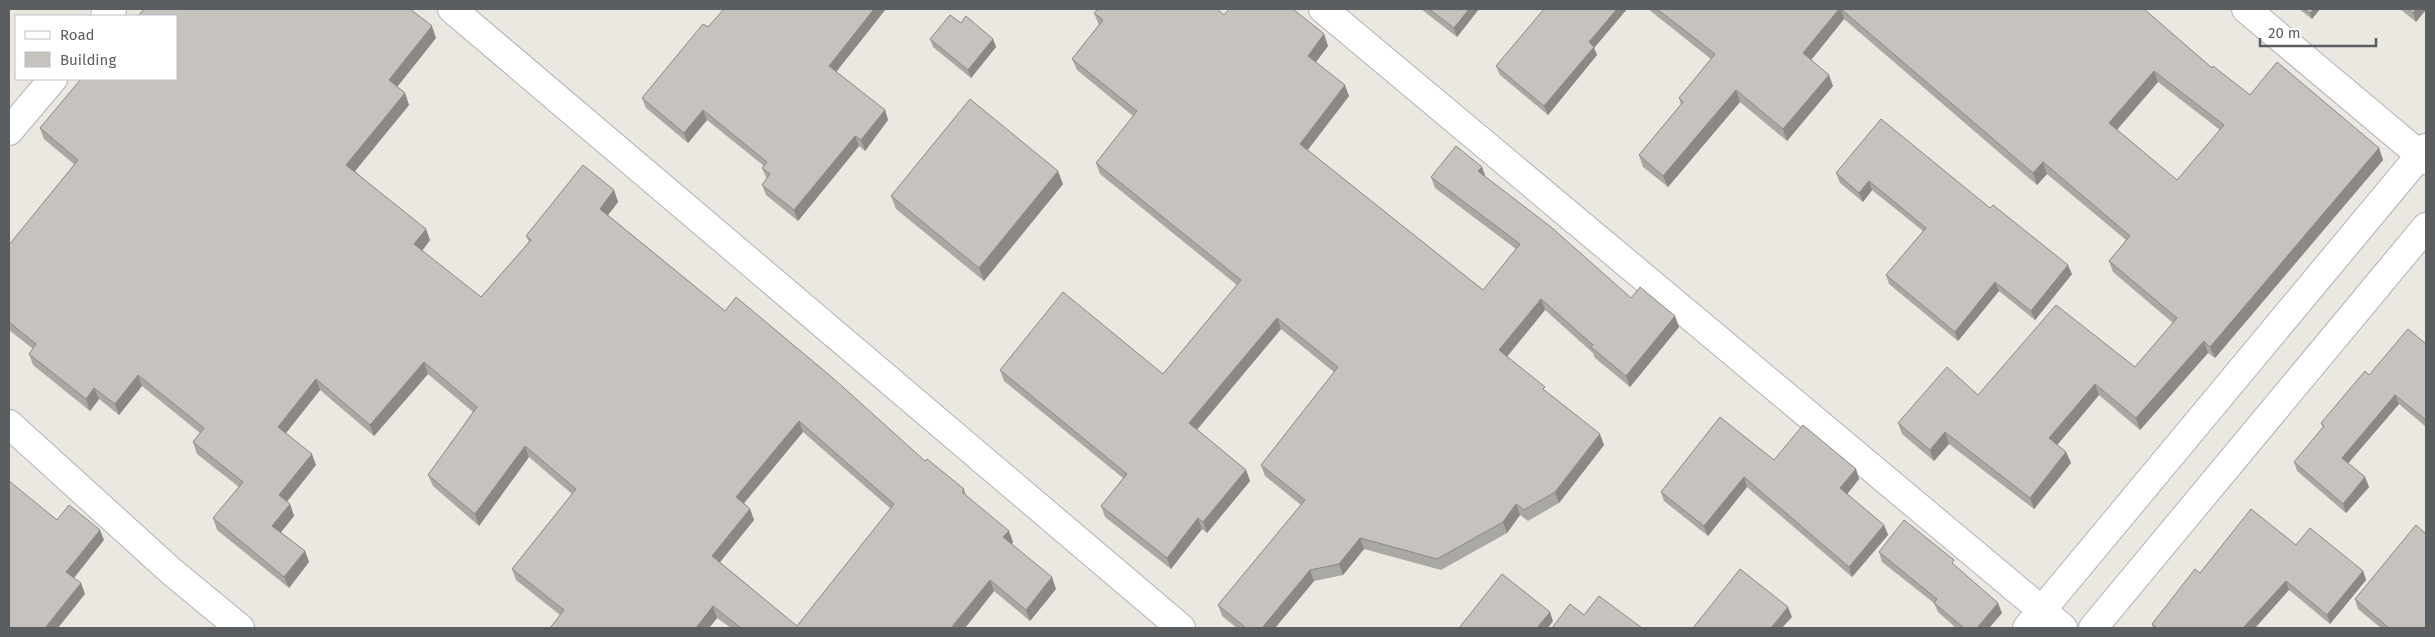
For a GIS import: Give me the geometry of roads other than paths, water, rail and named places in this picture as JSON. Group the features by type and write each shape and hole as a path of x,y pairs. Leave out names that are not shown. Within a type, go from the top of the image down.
{"street":[{"path":"452,9 1181,628"},
{"path":"1323,9 2034,619 2063,628"},
{"path":"2034,619 2424,154 2246,9"},
{"path":"9,131 51,80"},
{"path":"2093,628 2426,227"},
{"path":"9,424 172,572 240,628"}]}
